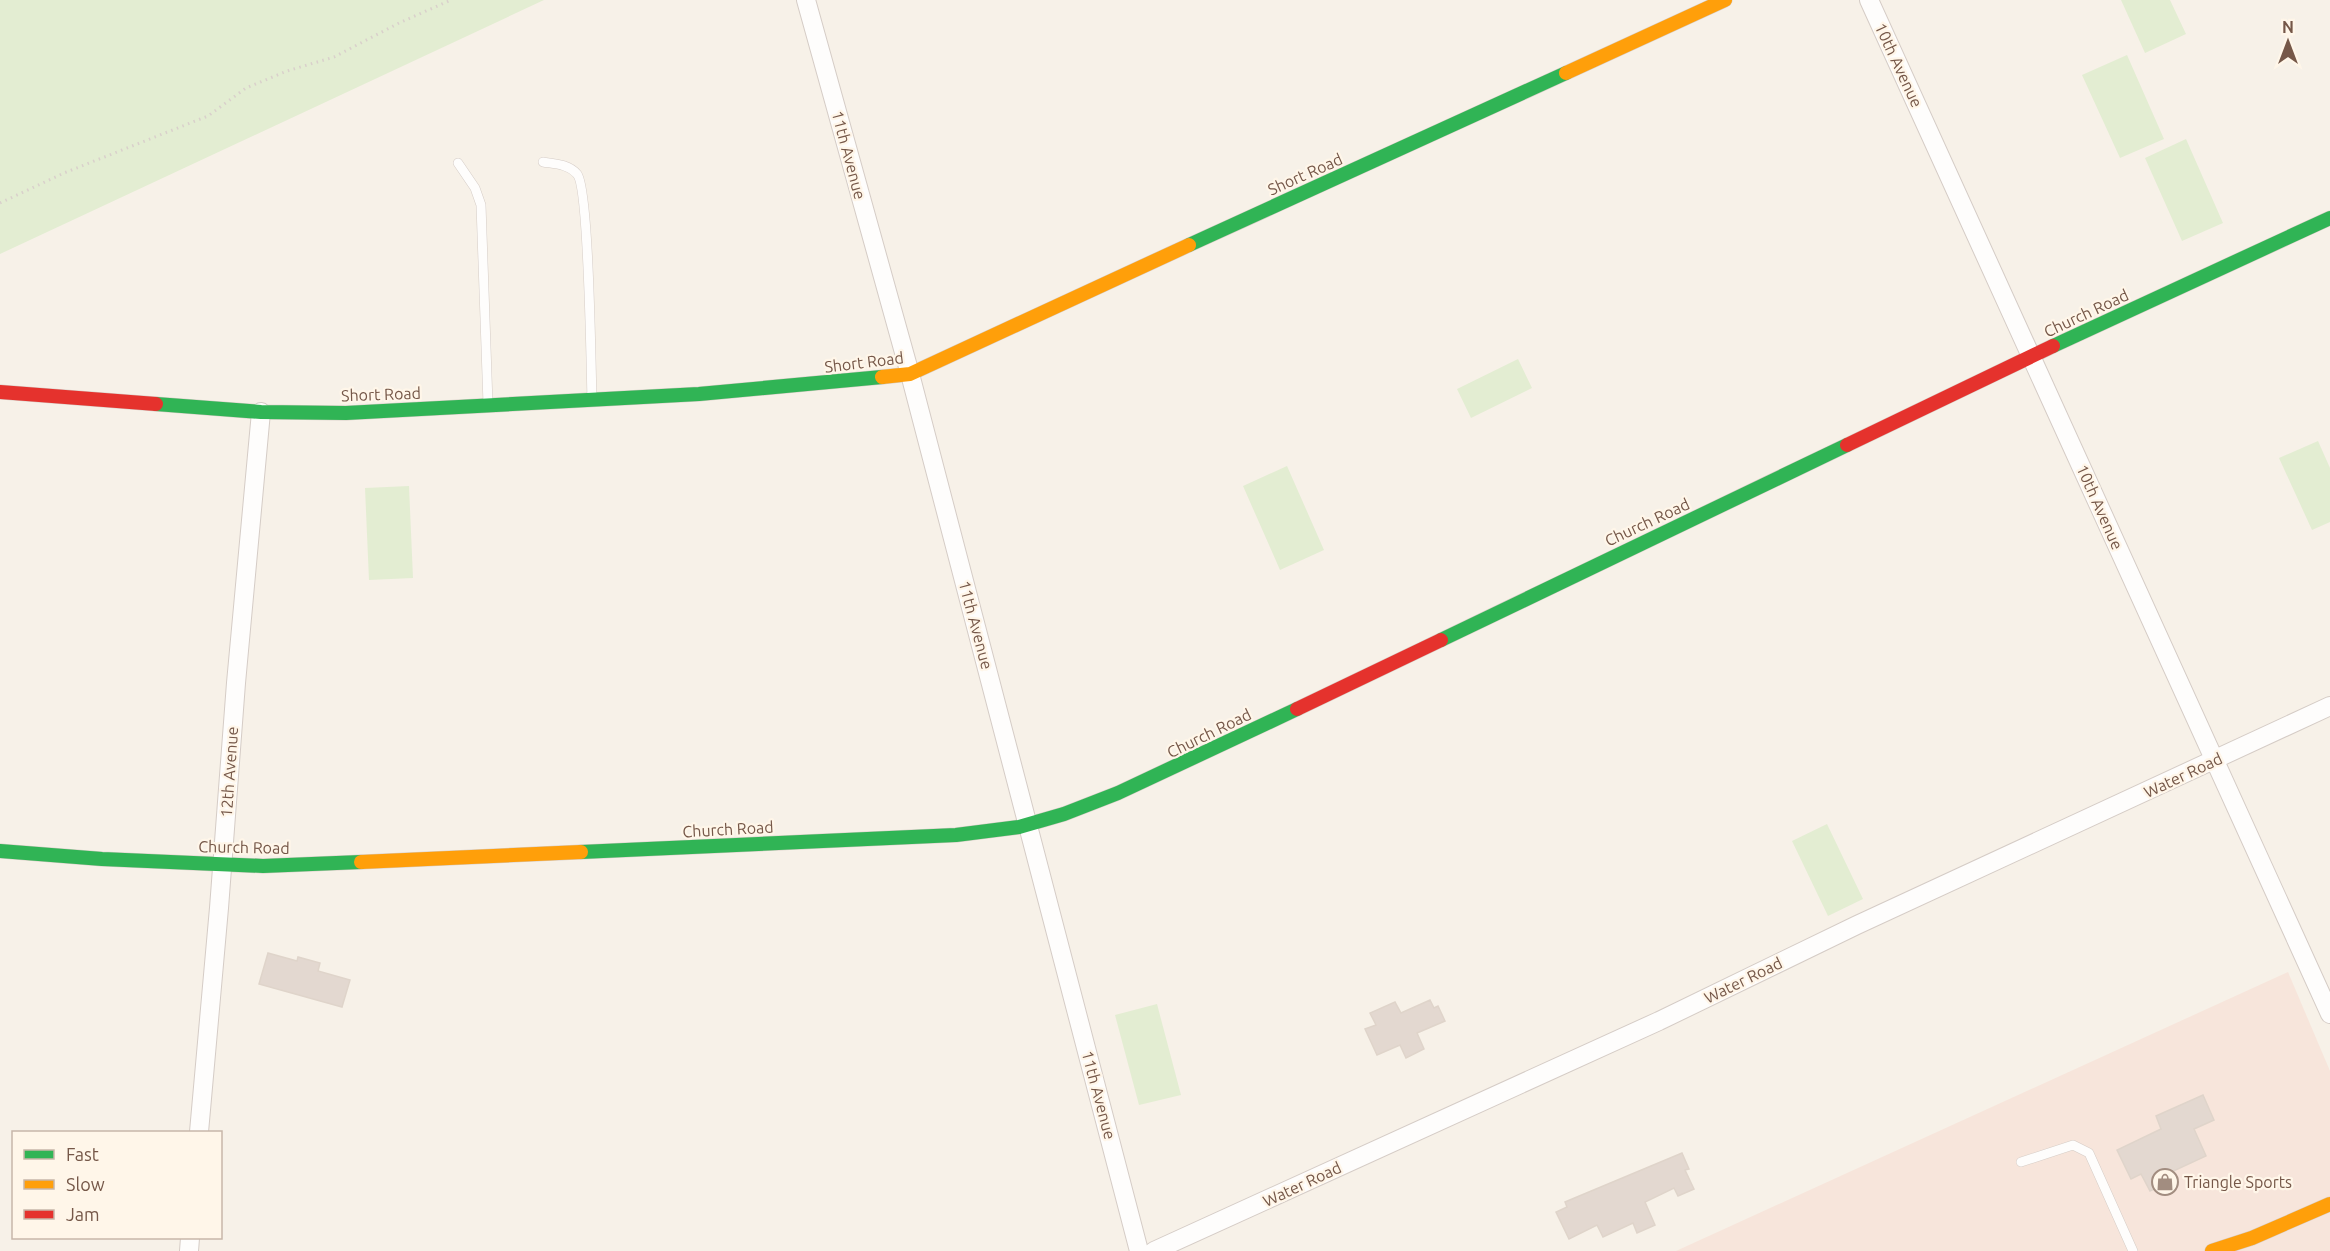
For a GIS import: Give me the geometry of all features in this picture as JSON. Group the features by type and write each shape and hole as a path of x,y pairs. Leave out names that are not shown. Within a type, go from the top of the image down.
{"street":[{"name":"11th Avenue","path":"806,0 910,375 1139,1251"},
{"name":"Short Road","path":"0,392 261,412 346,413 699,394 910,375 1725,0"},
{"name":"10th Avenue","path":"1869,0 2330,1014"},
{"name":"Church Road","path":"0,851 102,859 263,866 956,836 1029,825 1066,813 1170,770 2032,356 2330,218"},
{"name":"12th Avenue","path":"199,1131 261,412"},
{"name":"Water Road","path":"1154,1251 1659,1021 1857,925 2330,706"},
{"path":"2218,1249 2330,1204"},
{"path":"2218,1249 2247,1227 2271,1215"}],"lane":[{"path":"543,162 567,166 578,175 581,183 586,229 592,399"},
{"path":"458,163 475,188 481,205 488,406"},
{"path":"2021,1162 2073,1145 2089,1153 2133,1251"}],"path":[{"path":"0,203 64,173 208,116 246,88 287,71 334,57 399,23 452,0"}],"shaded area":[{"path":"2288,972 2330,1071 2330,1251 1676,1251"}],"green space":[{"path":"0,0 544,0 0,254"},
{"path":"2121,0 2170,0 2186,34 2145,53"},
{"path":"2127,55 2164,139 2120,158 2082,75"},
{"path":"2186,139 2223,223 2182,241 2145,158"},
{"path":"1518,359 1532,388 1471,418 1457,389"},
{"path":"2318,441 2330,468 2330,522 2312,530 2279,458"},
{"path":"1287,466 1324,550 1280,570 1243,486"},
{"path":"409,486 413,578 369,580 365,488"},
{"path":"1827,824 1863,899 1828,916 1792,841"},
{"path":"1157,1004 1181,1095 1139,1105 1115,1015"}],"building":[{"path":"268,953 297,961 298,957 320,963 318,971 350,980 342,1007 259,984"},
{"path":"1430,1000 1434,1008 1438,1006 1445,1021 1417,1033 1424,1049 1406,1058 1400,1045 1377,1055 1365,1029 1376,1025 1370,1013 1395,1002 1401,1013"},
{"path":"2203,1095 2214,1120 2194,1129 2206,1156 2169,1173 2173,1180 2150,1191 2141,1174 2131,1179 2117,1150 2161,1129 2156,1116"},
{"path":"1682,1153 1689,1169 1685,1170 1694,1189 1678,1196 1674,1188 1645,1202 1655,1225 1637,1233 1633,1223 1603,1237 1597,1225 1569,1239 1556,1212 1567,1207 1565,1202"}],"traffic: fast":[{"path":"1189,245 1566,73"},
{"path":"2053,346 2330,218"},
{"path":"156,404 261,412 346,413 699,394 882,377"},
{"path":"1441,640 1847,445"},
{"path":"581,852 956,835 1019,827 1064,814 1118,793 1297,709"},
{"path":"0,851 102,859 263,866 361,862"}],"traffic: slow":[{"path":"1566,73 1725,0"},
{"path":"882,377 910,374 1189,245"},
{"path":"361,862 581,852"},
{"path":"2212,1251 2252,1238 2330,1204"}],"traffic: jam":[{"path":"1847,445 2053,346"},
{"path":"0,392 156,404"},
{"path":"1297,709 1441,640"}],"place":[{"name":"Triangle Sports","path":"2165,1182"}]}
